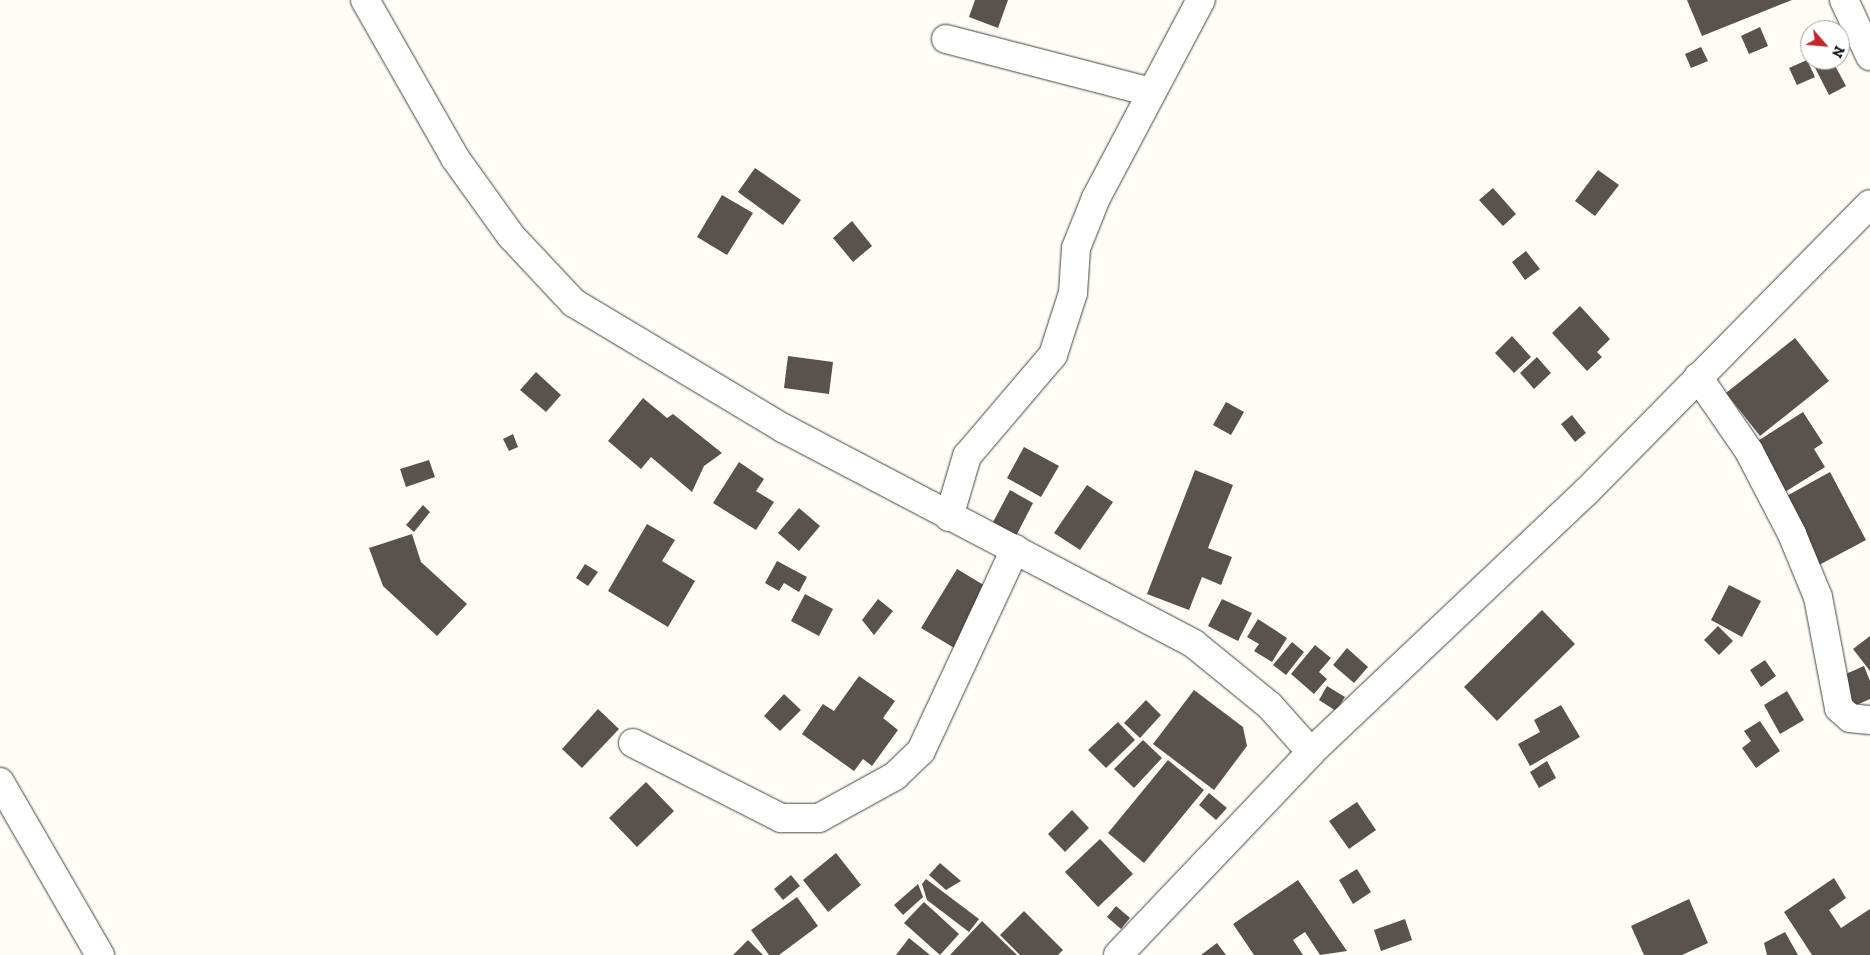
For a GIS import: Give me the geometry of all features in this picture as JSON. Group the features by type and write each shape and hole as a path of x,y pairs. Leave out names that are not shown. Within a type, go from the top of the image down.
{"street":[{"path":"365,0 455,158 511,236 574,303 783,428 1194,644 1270,706 1311,752"},
{"path":"949,516 967,456 1053,355 1073,293 1076,248 1104,181 1201,0"},
{"path":"1844,0 1870,56"},
{"path":"946,39 1151,92"},
{"path":"1118,955 1311,752 1586,492 1870,204"},
{"path":"1698,377 1749,451 1792,534 1818,597 1839,708 1850,718 1870,720"},
{"path":"633,743 781,818 819,818 895,776 921,750 1015,549"},
{"path":"0,782 100,955"}],"building":[{"path":"975,0 1008,0 998,28 969,17"},
{"path":"1687,0 1792,0 1702,36"},
{"path":"1760,27 1768,46 1749,54 1741,36"},
{"path":"1701,47 1708,61 1691,68 1685,54"},
{"path":"1800,63 1800,70 1812,70 1815,77 1797,85 1789,68"},
{"path":"1816,70 1837,70 1846,86 1829,95"},
{"path":"755,168 801,200 783,225 738,192"},
{"path":"1598,170 1619,185 1595,216 1575,201"},
{"path":"1493,188 1516,214 1503,226 1479,200"},
{"path":"722,195 753,213 727,255 697,237"},
{"path":"852,221 872,246 853,262 833,238"},
{"path":"1526,251 1540,269 1525,280 1512,262"},
{"path":"1580,306 1610,339 1597,352 1602,357 1587,371 1552,333"},
{"path":"1512,336 1531,357 1514,373 1495,353"},
{"path":"1795,338 1829,381 1760,436 1726,393"},
{"path":"788,356 833,362 829,394 784,388"},
{"path":"1537,357 1551,373 1534,389 1520,373"},
{"path":"536,372 561,395 546,412 520,390"},
{"path":"643,398 667,418 673,414 722,453 704,466 692,492 651,457 641,469 608,441"},
{"path":"1226,402 1244,412 1231,435 1213,425"},
{"path":"1803,412 1823,443 1814,449 1825,467 1780,495 1750,446"},
{"path":"1572,415 1586,433 1575,442 1561,424"},
{"path":"513,434 518,447 509,451 503,439"},
{"path":"1024,447 1059,466 1041,497 1007,478"},
{"path":"429,460 435,477 406,487 400,469"},
{"path":"739,462 764,479 756,491 774,502 756,530 713,503"},
{"path":"1195,470 1233,485 1208,548 1232,557 1221,585 1202,577 1189,610 1147,594"},
{"path":"1830,472 1866,540 1819,565 1783,498"},
{"path":"1087,485 1113,502 1080,550 1054,533"},
{"path":"1010,490 1033,503 1016,536 993,522"},
{"path":"423,505 430,512 414,532 406,525"},
{"path":"799,508 820,526 799,551 778,533"},
{"path":"647,524 675,540 662,561 695,581 668,627 608,591"},
{"path":"412,534 421,562 467,604 437,636 383,586 369,548"},
{"path":"777,561 807,577 799,592 784,583 779,591 765,583"},
{"path":"585,564 598,572 588,586 576,578"},
{"path":"957,569 1002,596 966,655 921,628"},
{"path":"1729,585 1761,601 1742,637 1711,620"},
{"path":"805,594 833,609 819,636 791,621"},
{"path":"878,599 893,611 874,635 862,620"},
{"path":"1222,599 1252,613 1238,641 1208,626"},
{"path":"1542,610 1575,644 1497,721 1464,687"},
{"path":"1258,619 1287,638 1272,662 1254,651 1259,644 1247,637"},
{"path":"1718,626 1733,641 1719,655 1704,640"},
{"path":"1870,636 1870,671 1853,649"},
{"path":"1292,642 1304,652 1286,675 1273,665"},
{"path":"1315,645 1331,658 1319,672 1327,679 1314,694 1291,674"},
{"path":"1347,648 1368,667 1354,683 1333,665"},
{"path":"1765,660 1776,676 1761,687 1750,670"},
{"path":"1864,666 1870,681 1870,699 1852,707 1839,677"},
{"path":"859,676 895,701 883,718 898,730 872,766 863,759 854,771 802,734 823,704 834,711"},
{"path":"1327,686 1345,697 1336,711 1319,700"},
{"path":"1194,690 1243,727 1247,746 1214,790 1153,744"},
{"path":"1787,691 1804,720 1780,734 1764,705"},
{"path":"784,694 801,710 780,731 764,716"},
{"path":"1146,700 1161,715 1140,738 1124,723"},
{"path":"1561,705 1580,737 1530,766 1518,744 1540,732 1534,720"},
{"path":"598,709 619,729 582,768 562,749"},
{"path":"1760,721 1780,751 1756,768 1742,748 1751,741 1744,731"},
{"path":"1118,722 1135,740 1106,768 1088,750"},
{"path":"1143,740 1162,758 1134,788 1114,769"},
{"path":"1168,760 1204,790 1144,863 1108,833"},
{"path":"1547,761 1556,778 1539,788 1530,772"},
{"path":"646,782 674,811 637,847 609,818"},
{"path":"1209,793 1227,808 1216,820 1199,805"},
{"path":"1357,802 1376,830 1349,849 1329,821"},
{"path":"1072,810 1089,828 1065,852 1048,834"},
{"path":"1100,839 1133,874 1098,907 1065,872"},
{"path":"836,853 861,885 828,912 803,880"},
{"path":"940,863 961,881 946,890 929,875"},
{"path":"1357,869 1371,892 1353,904 1339,880"},
{"path":"791,875 800,886 783,900 774,889"},
{"path":"1834,878 1846,898 1829,910 1841,928 1870,909 1870,955 1812,955 1784,912"},
{"path":"926,879 979,919 969,932 927,900 922,884"},
{"path":"1298,880 1347,951 1320,955 1305,932 1293,940 1303,955 1254,955 1233,924"},
{"path":"918,884 923,897 903,915 894,905"},
{"path":"797,897 818,926 779,955 769,955 751,930"},
{"path":"1689,899 1708,943 1682,955 1644,955 1631,926"},
{"path":"924,902 959,934 940,955 904,923"},
{"path":"1116,906 1130,918 1121,929 1107,917"},
{"path":"1024,911 1063,950 1058,955 1020,955 1000,935"},
{"path":"1405,919 1412,940 1381,951 1374,930"},
{"path":"982,921 1017,955 950,955"},
{"path":"1785,932 1798,955 1767,955 1764,943"},
{"path":"909,938 930,955 896,955"},
{"path":"748,940 763,955 733,955"},
{"path":"1217,943 1226,955 1201,955"}]}
